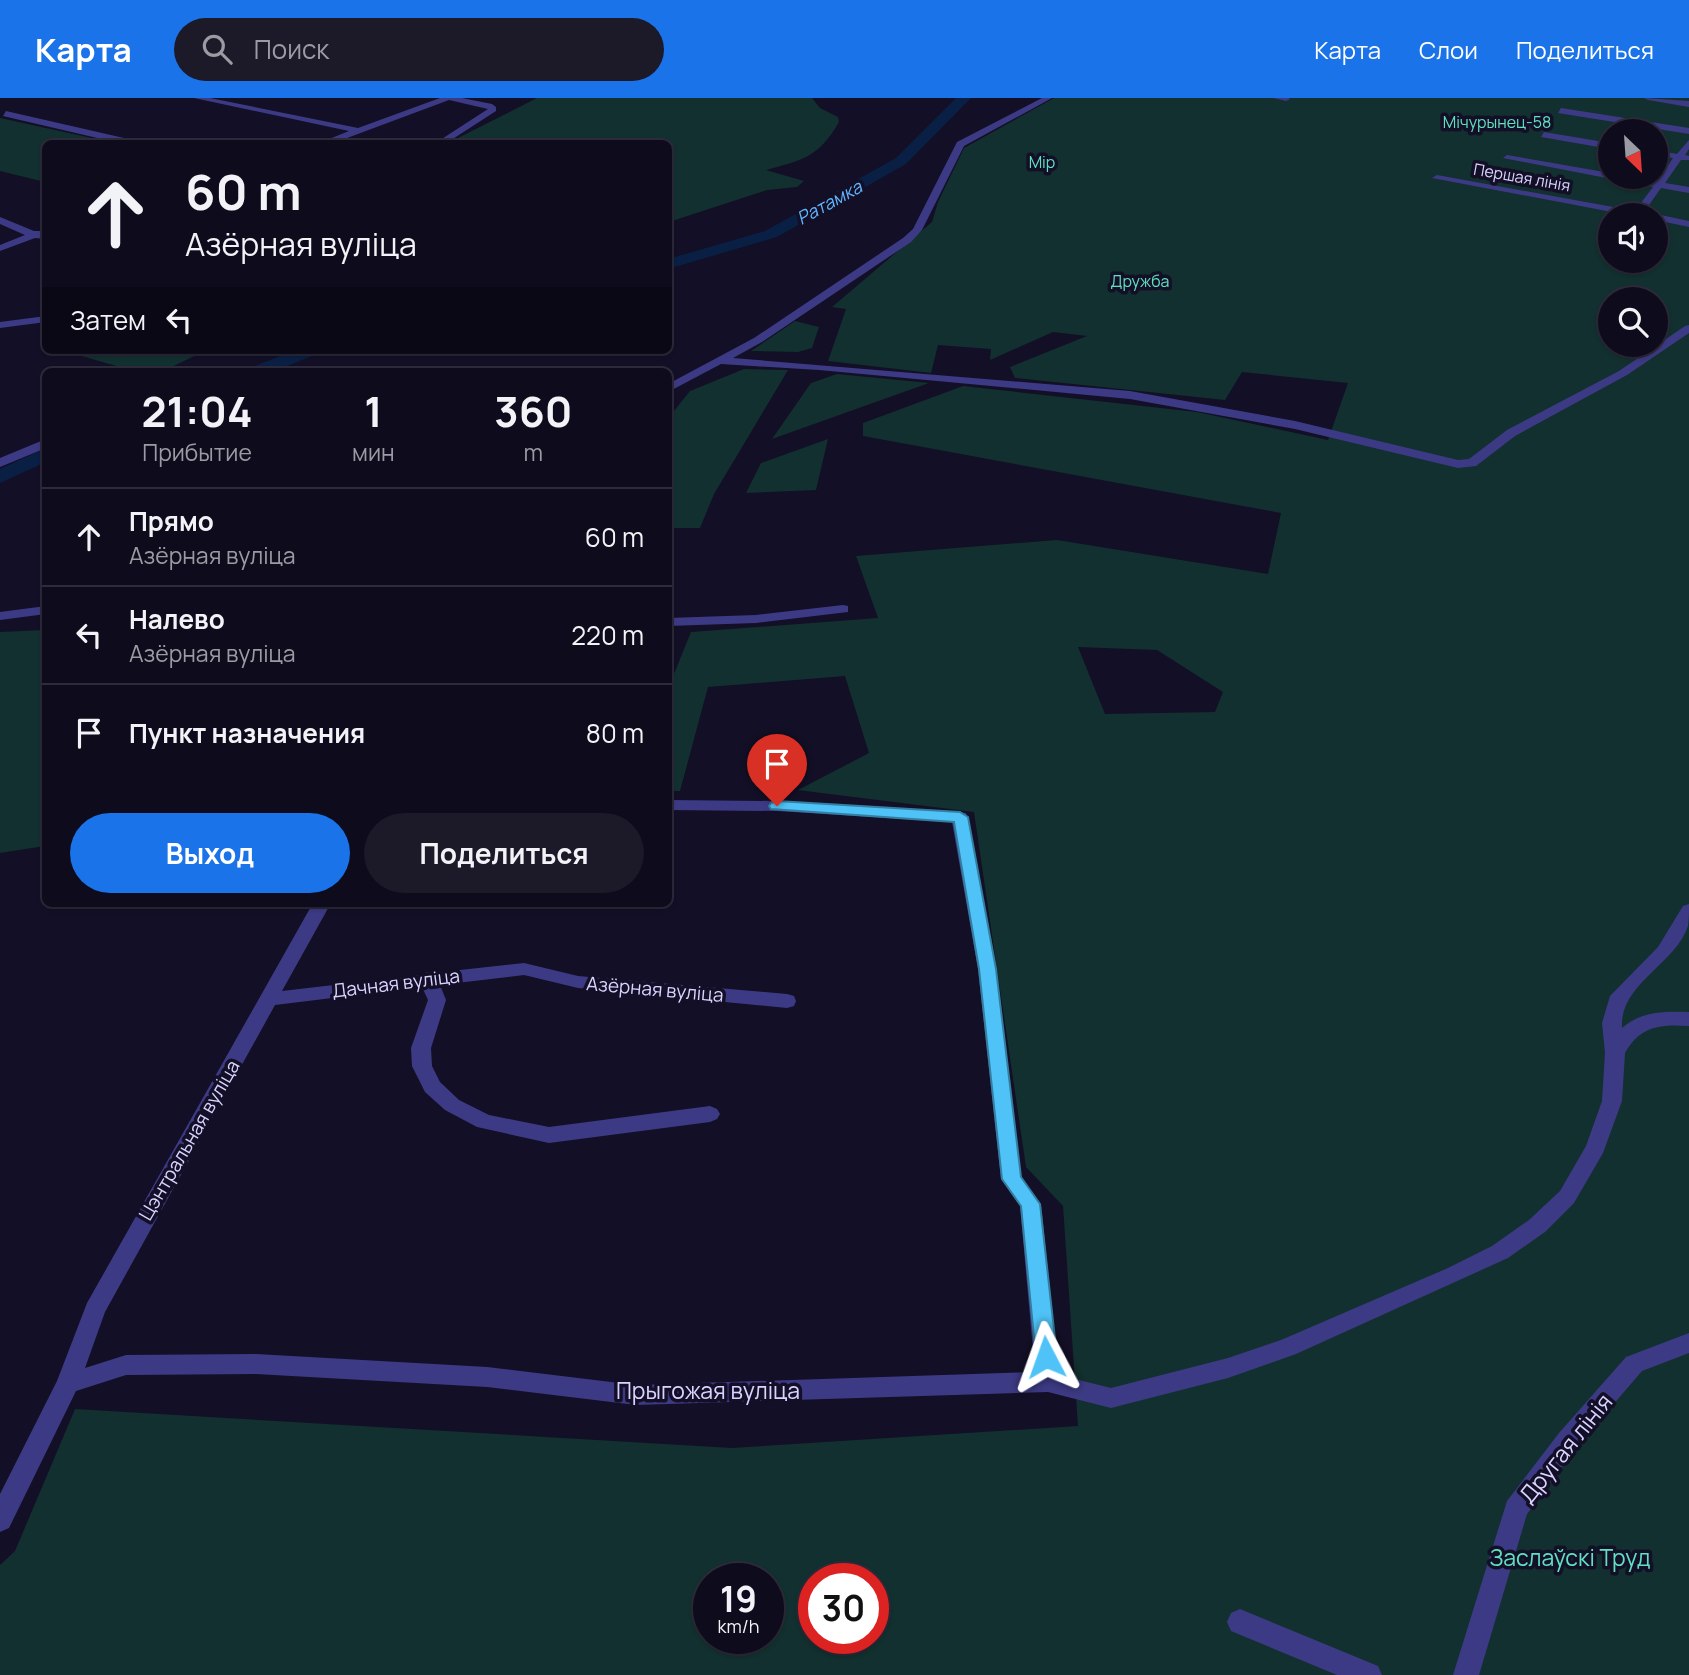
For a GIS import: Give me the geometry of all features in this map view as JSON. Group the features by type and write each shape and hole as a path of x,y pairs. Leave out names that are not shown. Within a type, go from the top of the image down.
{"street":[{"path":"198,98 357,130"},
{"path":"331,140 449,98 492,107 492,111 445,140"},
{"path":"672,387 758,340 907,240 916,230 960,144 1048,98"},
{"path":"1648,98 1689,104"},
{"path":"1561,111 1689,131"},
{"path":"6,114 120,140"},
{"path":"1544,135 1598,144"},
{"path":"1668,170 1689,143"},
{"path":"1668,155 1689,159"},
{"path":"1507,158 1598,174"},
{"name":"Першая лінія","path":"1437,177 1598,207"},
{"path":"1668,186 1689,190"},
{"path":"0,220 34,235"},
{"path":"1668,220 1689,223"},
{"path":"0,248 42,234"},
{"path":"0,325 42,319"},
{"path":"720,361 807,366 1130,395 1191,404 1294,425 1458,464 1472,463 1511,433 1623,373 1689,328"},
{"path":"0,463 42,445"},
{"path":"672,622 756,619 843,609"},
{"path":"0,616 42,611"},
{"path":"672,805 777,806 960,817 988,969 1012,1179 1030,1204 1048,1382"},
{"name":"Цэнтральная вуліца","path":"0,1520 68,1383 95,1310 321,907"},
{"name":"Прыгожая вуліца","path":"68,1383 126,1365 256,1364 487,1377 636,1395 1048,1382 1111,1398 1205,1374 1288,1347 1456,1274 1500,1252 1537,1226 1567,1197 1596,1147 1612,1101 1615,1053 1612,1023 1619,996 1664,951 1689,910"},
{"name":"Дачная вуліца","path":"270,999 428,978 524,969"},
{"name":"Азёрная вуліца","path":"524,969 578,982 787,1001"},
{"path":"428,978 437,1000 421,1048 422,1066 432,1087 452,1105 484,1122 549,1135 710,1114"},
{"path":"1615,1053 1622,1039 1641,1022 1662,1017 1689,1019"},
{"name":"Другая лінія","path":"1466,1675 1516,1509 1567,1441 1634,1364 1689,1343"},
{"path":"1240,1622 1369,1675"}],"green space":[{"path":"537,98 812,98 820,108 838,117 839,122 817,150 800,160 766,170 804,181 797,187 767,190 672,221 672,140 454,140"},
{"path":"1054,98 1689,98 1689,1675 0,1675 0,1565 15,1551 75,1409 732,1448 1078,1426 1063,1206 1026,1167 974,812 798,790 869,753 845,676 708,687 680,791 672,791 672,679 691,632 878,618 856,556 1057,540 1268,574 1281,513 863,436 863,423 963,386 1197,412 1328,440 1348,383 1242,372 1225,400 1015,378 1010,367 1087,336 1053,332 990,360 991,349 938,345 931,373 828,361 846,309 832,307 932,222 938,202 964,148","holes":["1078,647 1157,650 1223,692 1215,712 1105,714"]},
{"path":"0,118 101,140 42,140 42,181 0,171"},
{"path":"795,321 819,327 812,348 798,352 751,351"},
{"path":"74,354 199,354 169,368 124,368"},
{"path":"744,369 788,370 714,494 700,528 672,528 672,413 690,391"},
{"path":"837,374 929,383 772,439 811,383"},
{"path":"828,439 816,490 746,493 761,463"},
{"path":"42,630 42,846 0,853 0,632"}],"waterway":[{"name":"Ратамка","path":"672,263 771,234 901,161 964,98"},
{"name":"Ратамка","path":"266,368 301,354"},
{"name":"Ратамка","path":"0,477 42,456"}],"route":[{"path":"777,806 960,817 988,969 1012,1179 1030,1204 1046,1357"}],"park label":[{"name":"Мічурынец-58","path":"1497,122"},
{"name":"Мір","path":"1042,162"},
{"name":"Дружба","path":"1140,281"},
{"name":"Заслаўскі Труд","path":"1570,1557"}]}
